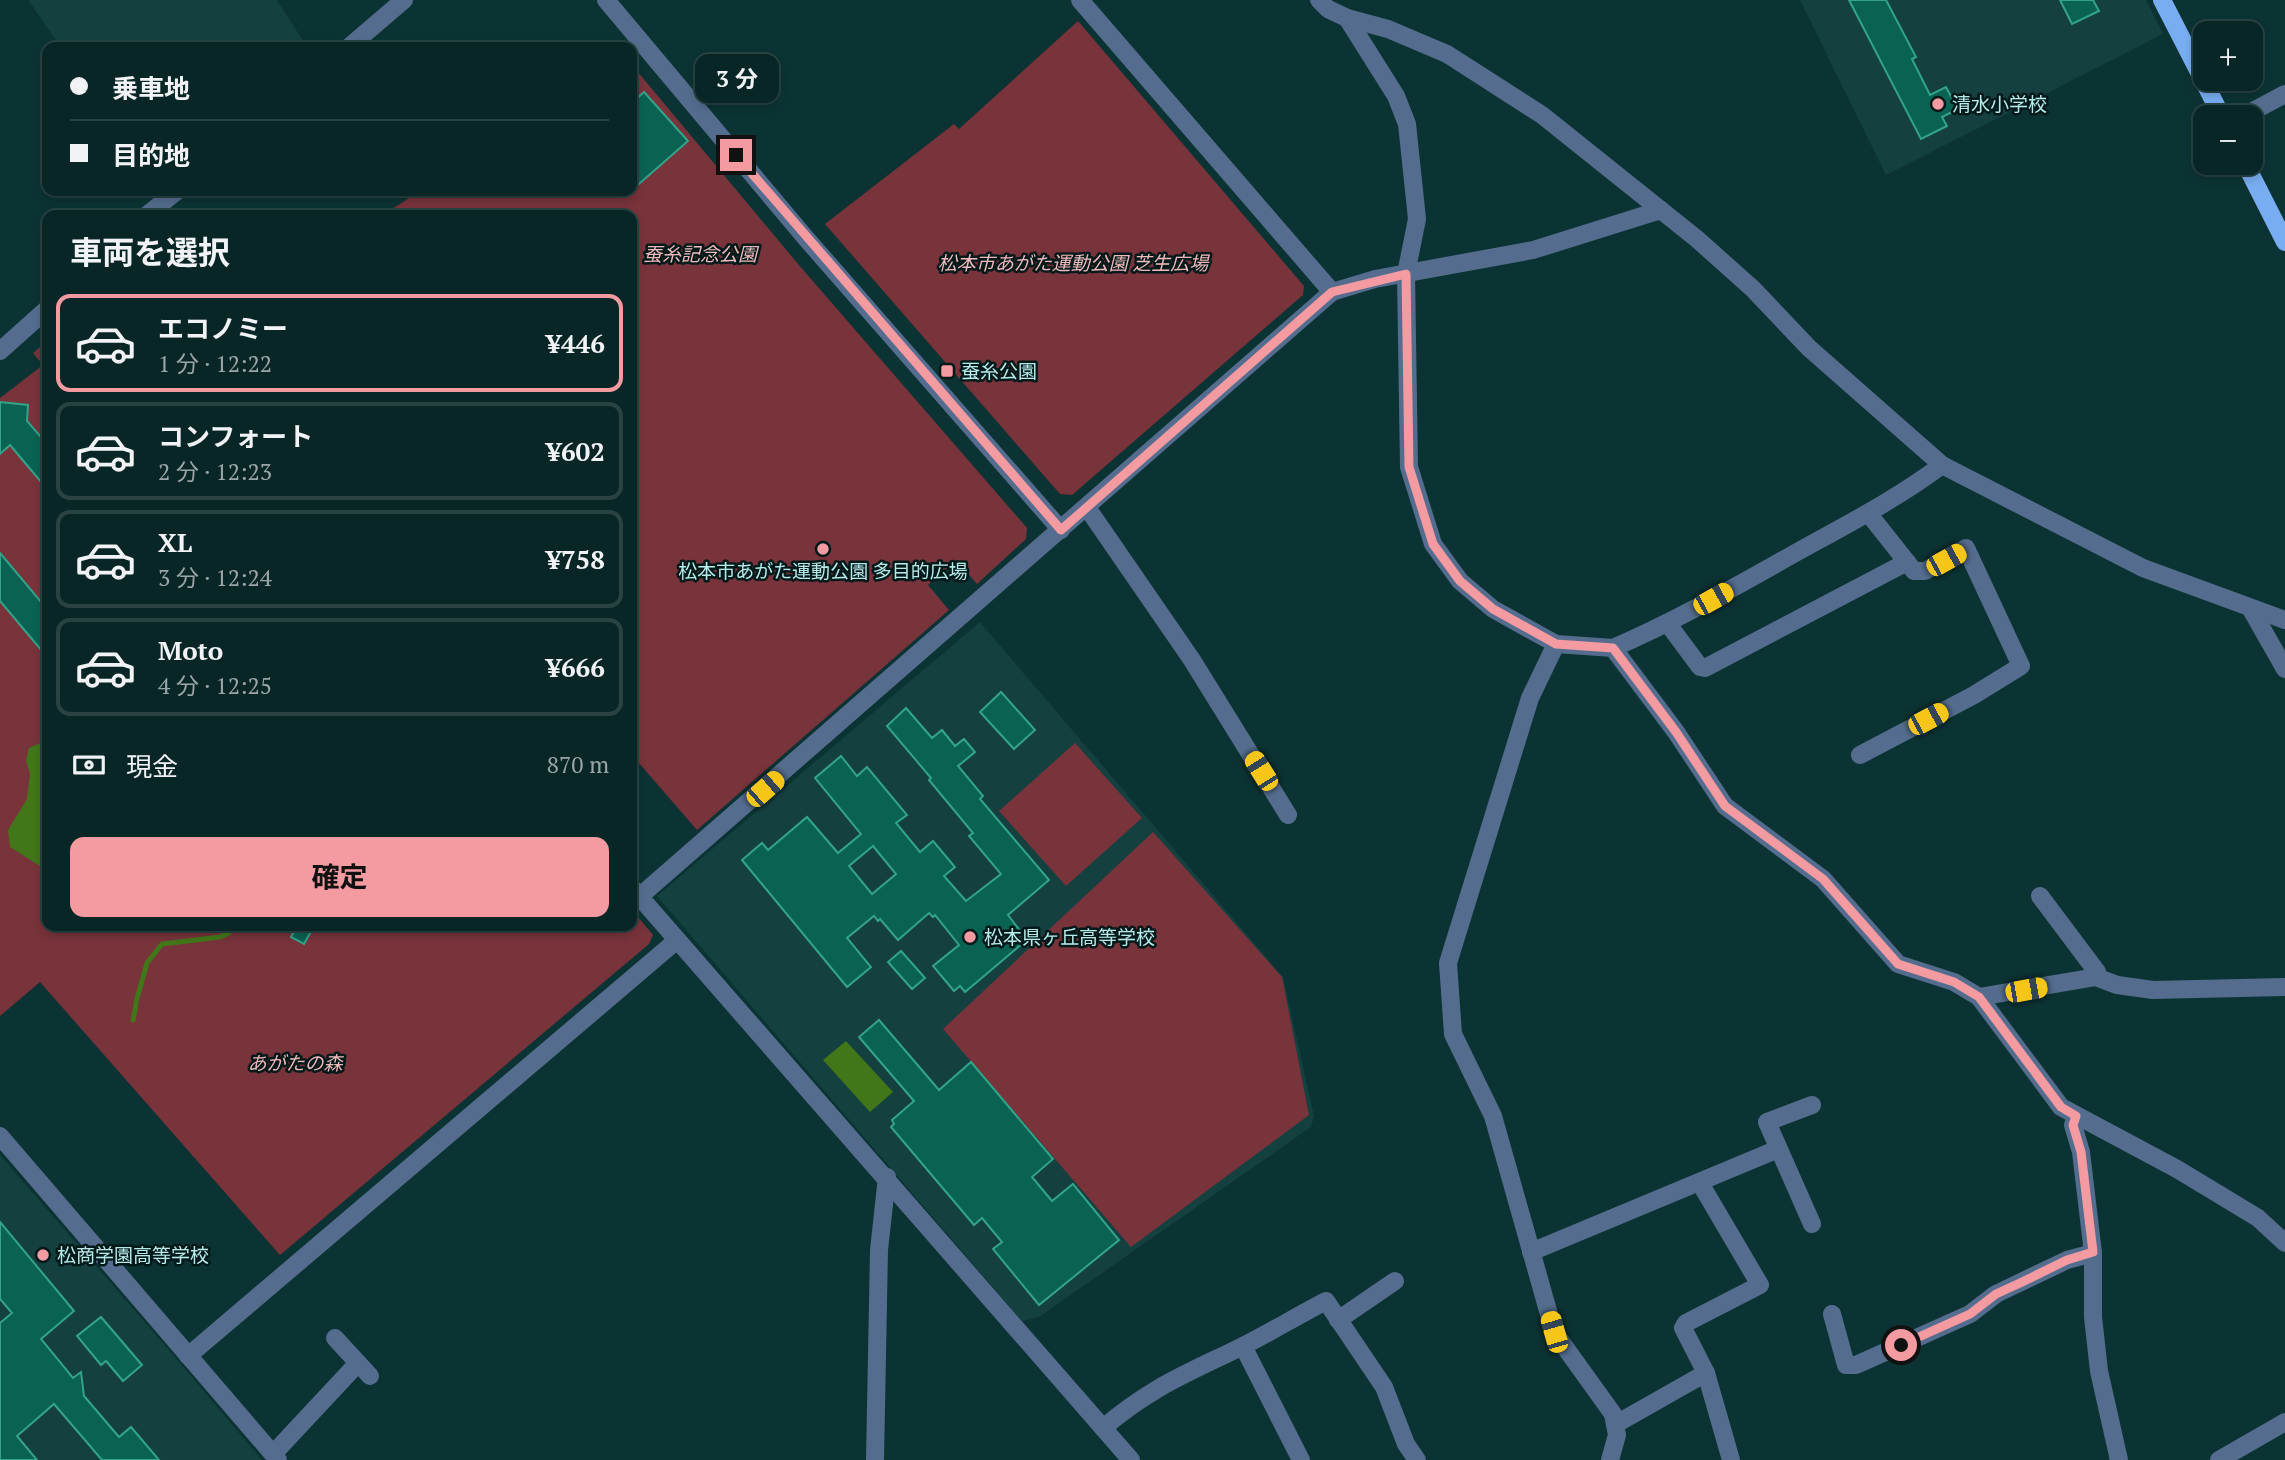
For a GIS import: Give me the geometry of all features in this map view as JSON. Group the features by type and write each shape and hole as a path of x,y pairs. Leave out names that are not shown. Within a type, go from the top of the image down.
{"main road":[{"path":"2162,0 2216,105"},
{"path":"2251,175 2285,242"}],"street":[{"path":"355,42 404,0"},
{"path":"606,0 804,236 1061,530"},
{"path":"1080,0 1332,292"},
{"path":"1319,0 1328,9 1347,18 1388,29 1447,54 1542,115 1661,210 1753,289 1809,348 1942,465 2143,568 2252,611 2285,620"},
{"path":"1347,18 1396,96 1407,124 1417,219 1406,274 1409,467 1433,544 1460,581 1493,609 1556,644 1613,648 1668,624 1868,513 1912,488 1942,465"},
{"path":"2263,106 2285,94"},
{"path":"153,210 171,196"},
{"path":"637,891 1087,509 1332,292 1406,274 1533,250 1661,210"},
{"path":"0,351 42,313"},
{"path":"1087,509 1192,660 1288,815"},
{"path":"1860,755 1974,695 2021,666 1966,548 1925,571 1914,571 1868,513"},
{"path":"1668,624 1700,667 1706,668 1907,562"},
{"path":"2252,611 2285,669"},
{"path":"1556,644 1530,698 1448,963 1453,1034 1493,1116 1559,1342 1613,1414 1616,1424 1610,1460"},
{"path":"1613,648 1676,732 1725,806 1823,879 1898,964 1954,982 1979,997 2061,1107 2178,1169 2258,1218 2285,1243"},
{"path":"637,893 1131,1460"},
{"path":"2040,896 2097,972 2096,978"},
{"path":"188,1356 676,941"},
{"path":"1979,997 2096,978 2117,985 2153,990 2285,986"},
{"path":"1812,1105 1767,1122 1812,1224"},
{"path":"2076,1116 2073,1125 2081,1152 2093,1252 2093,1317 2099,1371 2119,1460"},
{"path":"0,1136 276,1457 364,1370 335,1338"},
{"path":"1531,1252 1700,1184 1778,1149"},
{"path":"875,1460 879,1250 887,1177"},
{"path":"1700,1184 1760,1284 1686,1323 1683,1328 1706,1373 1731,1460"},
{"path":"1832,1314 1846,1366 1856,1364 1970,1314 1996,1294 2055,1266 2093,1252"},
{"path":"1338,1320 1395,1281"},
{"path":"1103,1428 1138,1398 1174,1377 1243,1346 1326,1301 1384,1387 1406,1444 1417,1460"},
{"path":"1243,1346 1301,1460"},
{"path":"1616,1424 1706,1373"},
{"path":"2219,1460 2285,1422"}],"shaded area":[{"path":"28,0 277,0 304,42 57,42"},
{"name":"清水小学校","path":"1800,0 2146,0 2163,34 1886,175"},
{"name":"松本県ヶ丘高等学校","path":"980,622 1283,977 1314,1116 1311,1127 1039,1317 1022,1321 657,896"},
{"path":"42,742 42,867 10,847 8,830 27,799 30,773 26,761 29,748"},
{"path":"846,1041 893,1092 870,1112 823,1060"},
{"name":"松商学園高等学校","path":"0,1155 174,1356 262,1460 0,1460"}],"green space":[{"name":"松本市あがた運動公園 芝生広場","path":"1078,21 1304,286 1303,295 1072,495 1060,494 825,224 954,124 959,129"},
{"name":"松本市あがた運動公園 多目的広場","path":"637,71 798,264 1027,528 1026,539 977,584 956,560 928,585 949,610 697,830 637,761 637,210 391,210 412,196 637,196"},
{"name":"あがたの森","path":"42,345 42,364 33,353"},
{"name":"あがたの森","path":"42,366 42,931 637,931 637,916 653,935 649,944 280,1255 40,982 0,1016 0,398"},
{"path":"1075,743 1142,818 1066,886 999,811"},
{"path":"1153,832 1282,977 1309,1115 1131,1247 943,1029"}],"building":[{"path":"1849,0 1886,0 1916,57 1912,59 1930,95 1946,87 1958,109 1942,117 1947,126 1921,139"},
{"path":"2060,0 2093,0 2099,11 2072,24"},
{"path":"644,92 688,141 637,186 637,98"},
{"path":"0,402 28,405 27,421 42,438 42,483 10,445 0,454"},
{"path":"0,553 42,603 42,651 0,601"},
{"path":"1001,692 1035,730 1014,749 980,712"},
{"path":"906,708 932,738 942,730 955,746 964,739 975,752 958,766 983,796 980,799 1049,880 1008,915 1021,932 1017,935 1023,943 965,992 960,986 954,991 933,966 959,945 935,915 933,917 929,913 898,940 880,919 878,921 874,916 847,938 871,967 847,987 742,860 762,843 768,850 807,817 838,853 861,834 815,778 841,756 857,776 867,767 907,815 896,823 920,852 933,841 955,867 944,876 966,901 1001,874 969,836 973,833 929,780 931,778 887,726","holes":["873,846 896,874 872,894 849,866"]},
{"path":"294,931 311,931 304,944 291,937"},
{"path":"901,951 925,978 912,989 888,962"},
{"path":"879,1020 939,1090 971,1062 1053,1159 1032,1177 1052,1201 1073,1184 1119,1240 1039,1305 993,1249 1002,1242 982,1218 974,1225 891,1127 894,1124 892,1120 914,1101 859,1037"},
{"path":"0,1222 74,1311 41,1339 73,1378 81,1372 84,1396 119,1437 131,1427 159,1460 102,1460 54,1404 17,1436 37,1460 0,1460 0,1323 12,1313 0,1299"},
{"path":"101,1317 142,1365 123,1381 106,1361 101,1365 77,1336"}],"waterway":[{"path":"136,1002 147,963 162,944 220,937 229,931"},
{"path":"133,1020 136,1005"}],"place":[{"name":"清水小学校","path":"1938,104"},
{"name":"蚕糸公園","path":"947,371"},
{"name":"松本市あがた運動公園 多目的広場","path":"823,549"},
{"name":"松本県ヶ丘高等学校","path":"970,937"},
{"name":"松商学園高等学校","path":"43,1255"}],"route":[{"path":"736,155 1061,530 1332,292 1350,285 1406,274 1409,467 1433,544 1460,581 1493,609 1556,644 1613,648 1676,732 1725,806 1823,879 1898,964 1954,982 1979,997 2040,1075 2061,1107 2076,1116 2073,1125 2081,1152 2093,1252 2067,1260 1996,1294 1970,1314 1901,1345"}],"park label":[{"name":"蚕糸記念公園","path":"700,254"}]}
